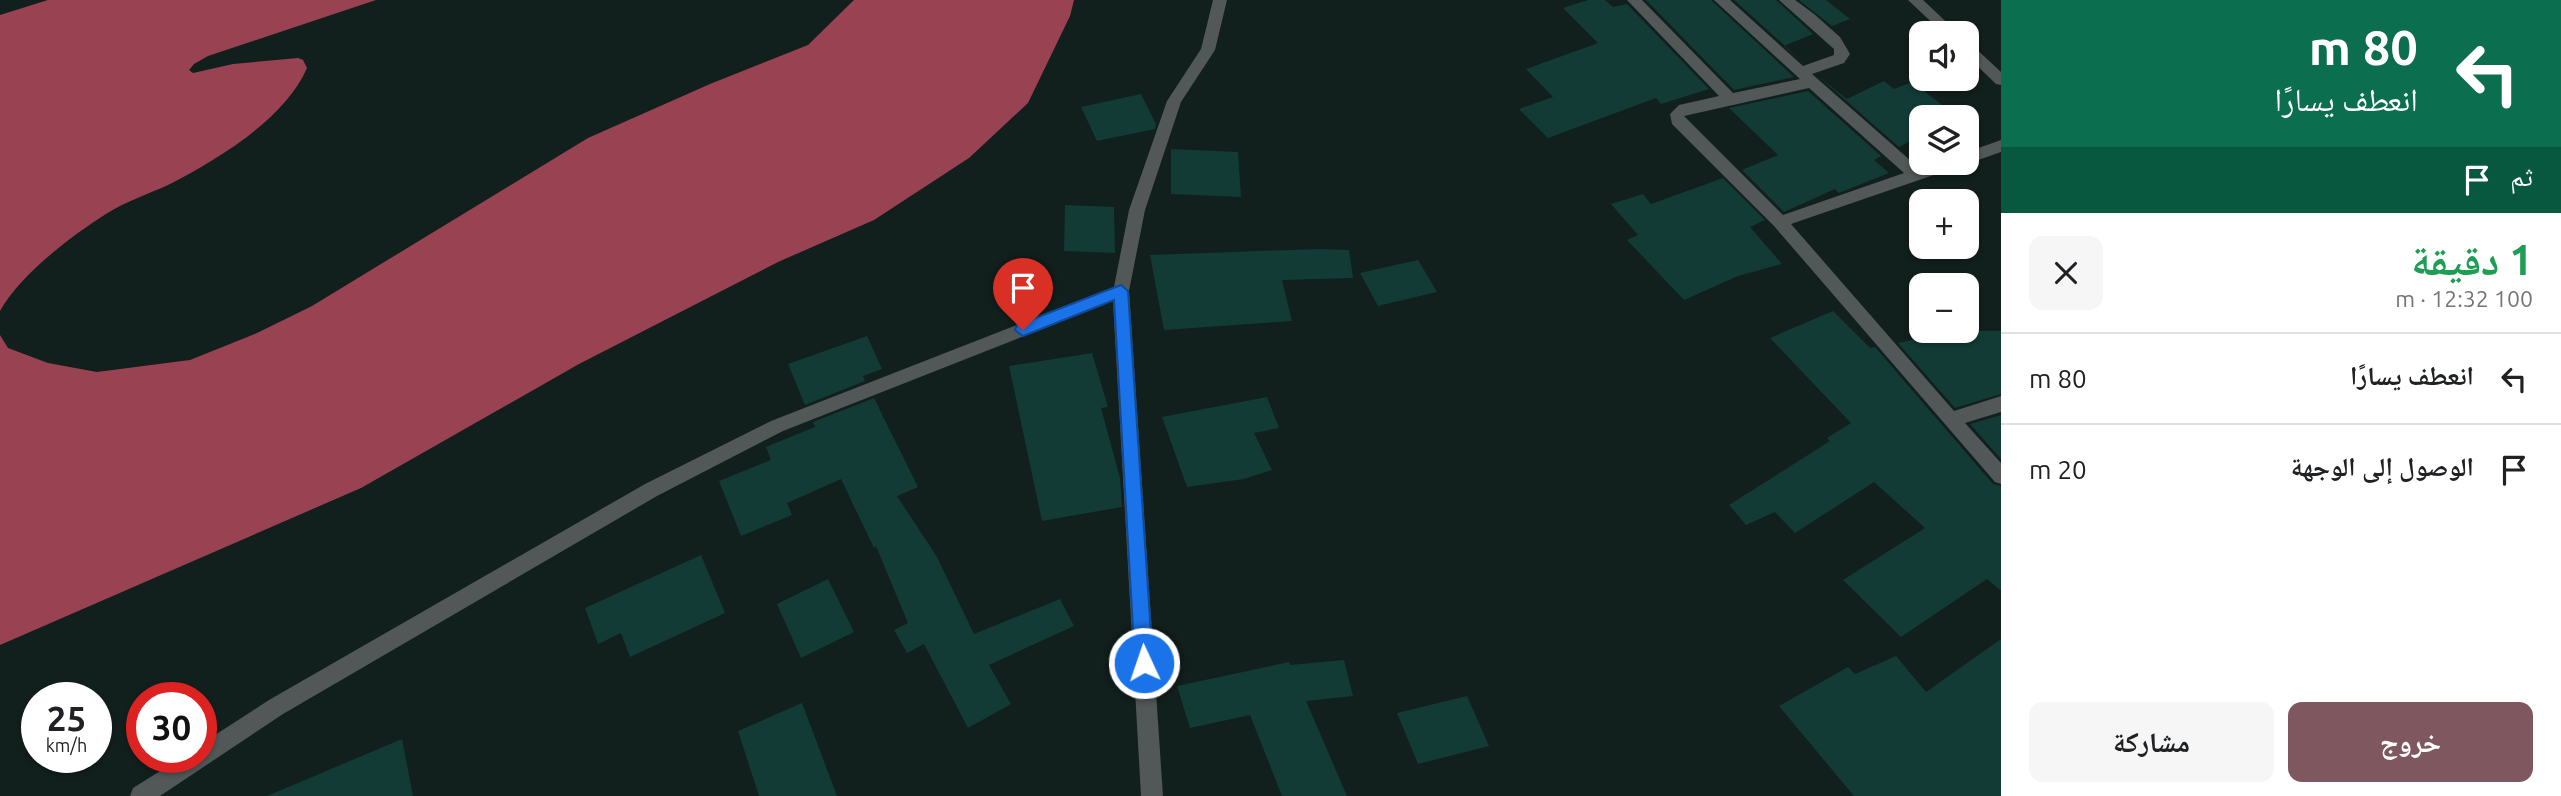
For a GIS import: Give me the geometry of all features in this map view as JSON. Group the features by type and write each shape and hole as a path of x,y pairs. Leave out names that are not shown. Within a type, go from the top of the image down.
{"street":[{"path":"1152,796 1121,291 1137,210 1174,101 1208,50 1220,0"},
{"path":"1633,0 1730,99"},
{"path":"1721,0 1909,169"},
{"path":"1786,0 1842,48 1843,54 1839,59 1806,77 1684,109 1677,114 1677,120 1780,222 2001,476"},
{"path":"1915,0 1938,21"},
{"path":"1979,59 2001,80"},
{"path":"1979,154 2001,146"},
{"path":"1780,222 1916,175"},
{"path":"217,746 276,707 686,472 777,426 1121,291"},
{"path":"1951,420 2001,404"},
{"path":"141,796 176,773"}],"shaded area":[{"path":"48,0 376,0 208,56 194,64 189,70 193,73 233,64 298,58 303,60 307,68 297,87 267,121 229,150 189,174 114,209 77,233 33,270 0,311 0,15"},
{"path":"854,0 1074,0 1070,16 1028,103 969,158 874,220 778,262 579,364 361,488 0,645 0,335 8,348 48,363 97,372 190,360 257,333 312,306 588,138 710,84 808,45"}],"building":[{"path":"1588,0 1605,0 1613,7 1627,4 1709,89 1661,104 1656,98 1548,138 1519,109 1553,97 1526,69 1598,43 1563,8"},
{"path":"1646,0 1711,0 1794,77 1734,90"},
{"path":"1734,0 1776,0 1813,34 1785,46"},
{"path":"1799,0 1826,0 1850,19 1832,26"},
{"path":"1817,75 1847,99 1884,81 1894,89 1909,83 1909,91 1924,91 1942,105 1909,105 1909,142 1899,147"},
{"path":"1808,91 1881,156 1874,160 1889,173 1839,193 1835,189 1784,212 1742,170 1778,155 1729,108"},
{"path":"1141,94 1156,124 1155,129 1097,141 1081,107"},
{"path":"1171,149 1238,152 1241,197 1171,194"},
{"path":"1723,178 1765,220 1750,227 1782,264 1738,276 1684,300 1627,240 1638,235 1611,204 1643,194 1651,204"},
{"path":"1065,205 1114,207 1115,253 1064,251"},
{"path":"1349,250 1353,278 1282,280 1292,321 1164,330 1150,255"},
{"path":"1418,260 1437,292 1378,306 1360,273"},
{"path":"1833,311 1870,348 1875,347 1993,484 2001,486 2001,591 1987,579 1901,637 1843,580 1925,528 1874,482 1795,533 1775,512 1746,525 1729,505 1830,441 1827,438 1851,423 1770,338"},
{"path":"1979,331 2001,331 2001,394 1955,408 1898,343 1909,341 1909,343 1979,343"},
{"path":"867,336 882,369 863,376 865,381 805,405 788,364"},
{"path":"1092,353 1108,407 1101,408 1120,478 1122,507 1042,521 1009,366"},
{"path":"1267,397 1279,428 1254,433 1272,470 1244,479 1187,487 1162,417"},
{"path":"874,398 918,487 897,496 937,557 974,634 1060,599 1074,626 989,665 1011,704 968,728 924,644 907,653 894,630 908,623 876,546 874,548 841,479 787,503 792,515 741,536 719,481 771,460 766,447 815,427 813,422"},
{"path":"2001,415 2001,459 1970,424"},
{"path":"701,555 725,613 630,657 621,633 598,644 585,608"},
{"path":"828,579 854,632 801,658 777,604"},
{"path":"2001,639 2001,796 1854,796 1779,706 1848,667 1855,674 1896,656 1926,692"},
{"path":"1344,660 1353,696 1306,701 1347,796 1282,796 1250,715 1190,728 1177,686 1289,662 1290,665"},
{"path":"1467,696 1489,746 1418,764 1397,713"},
{"path":"802,703 837,796 759,796 738,731"},
{"path":"402,739 413,796 267,796"}],"route":[{"path":"1023,330 1121,291 1144,663"}]}
